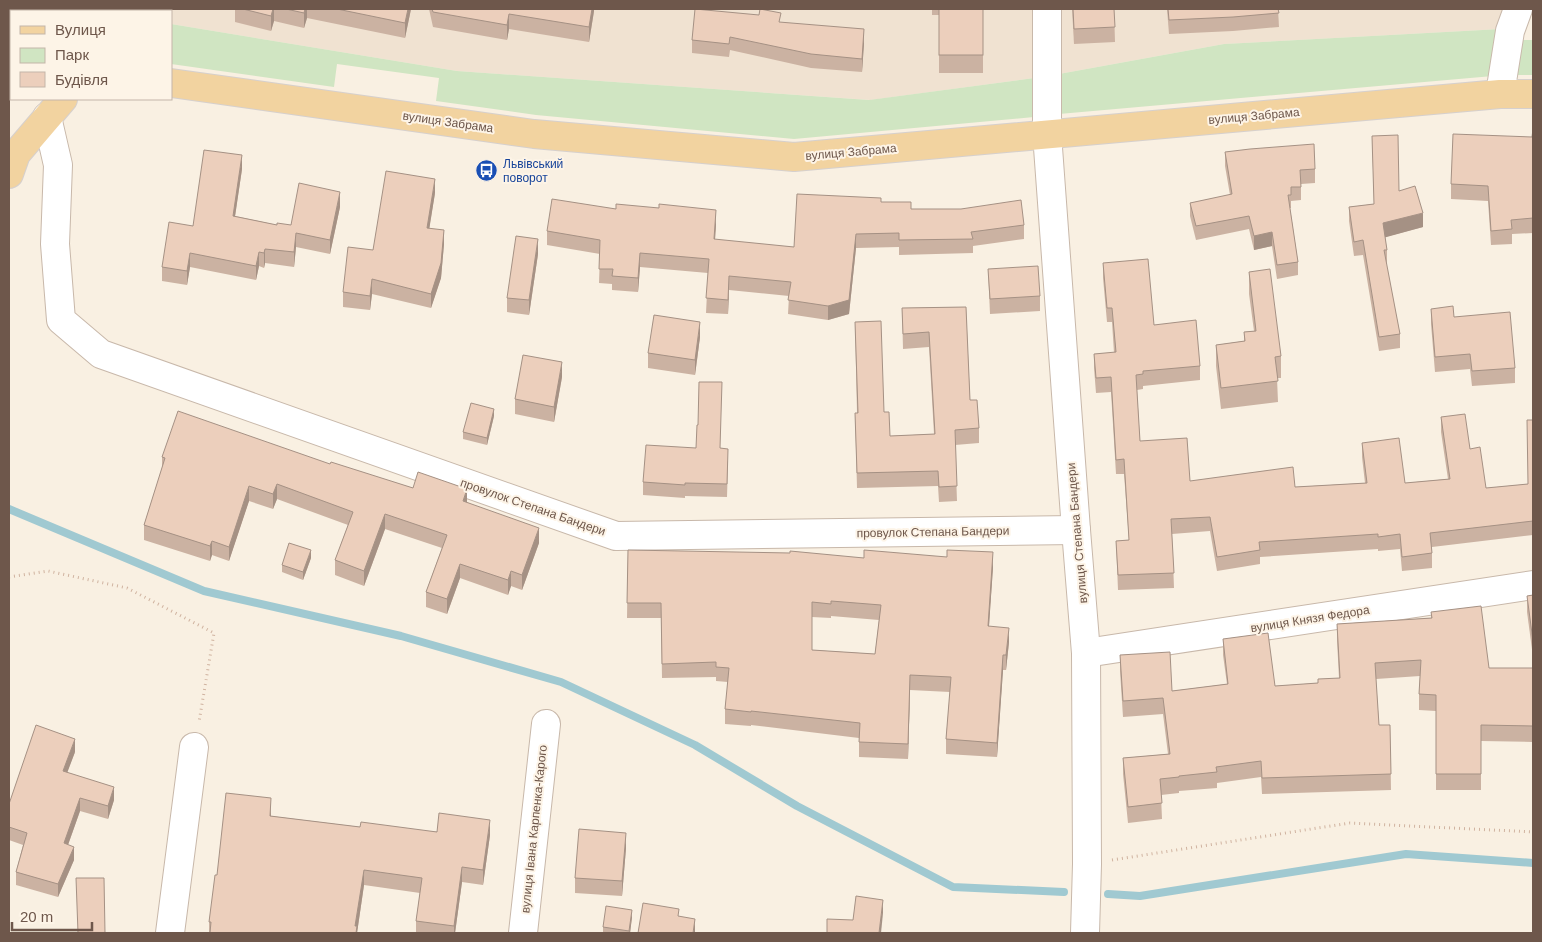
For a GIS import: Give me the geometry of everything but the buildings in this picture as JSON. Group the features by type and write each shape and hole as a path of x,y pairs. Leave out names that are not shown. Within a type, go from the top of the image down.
{"main road":[{"name":"вулиця Забрама","path":"172,82 534,134 794,157 1500,94 1533,94"},
{"path":"9,174 16,154 55,108"}],"street":[{"name":"вулиця Степана Бандери","path":"1047,9 1047,134 1086,653 1087,864 1085,933"},
{"path":"1500,94 1520,24"},
{"name":"провулок Степана Бандери","path":"55,108 58,165 55,244 61,320 101,354 616,536 1076,530"},
{"name":"вулиця Князя Федора","path":"1086,653 1533,586"},
{"name":"вулиця Івана Карпенка-Карого","path":"523,933 546,724"},
{"path":"170,933 194,747"}],"path":[{"path":"9,577 48,571 127,588 214,633 194,747"},
{"path":"1087,864 1350,823 1533,832"}],"shaded area":[{"path":"76,9 1034,9 1034,78 870,100 457,71 172,24 172,10"},
{"path":"1059,9 1508,9 1501,29 1224,44 1059,74"}],"green space":[{"path":"9,9 84,10 10,10 9,31"},
{"path":"172,24 457,71 869,100 1034,78 1034,117 794,139 536,115 436,101 439,78 337,64 334,87 172,64"},
{"path":"1501,29 1493,76 1059,114 1059,74 1224,44"},
{"path":"1518,40 1533,40 1533,75 1512,75"}],"waterway":[{"path":"9,509 204,591 401,636 561,682 695,745 797,806 953,887 1064,892"},
{"path":"1108,894 1140,896 1406,854 1533,863"}],"place":[{"name":"Львівський поворот","path":"487,171"}]}
